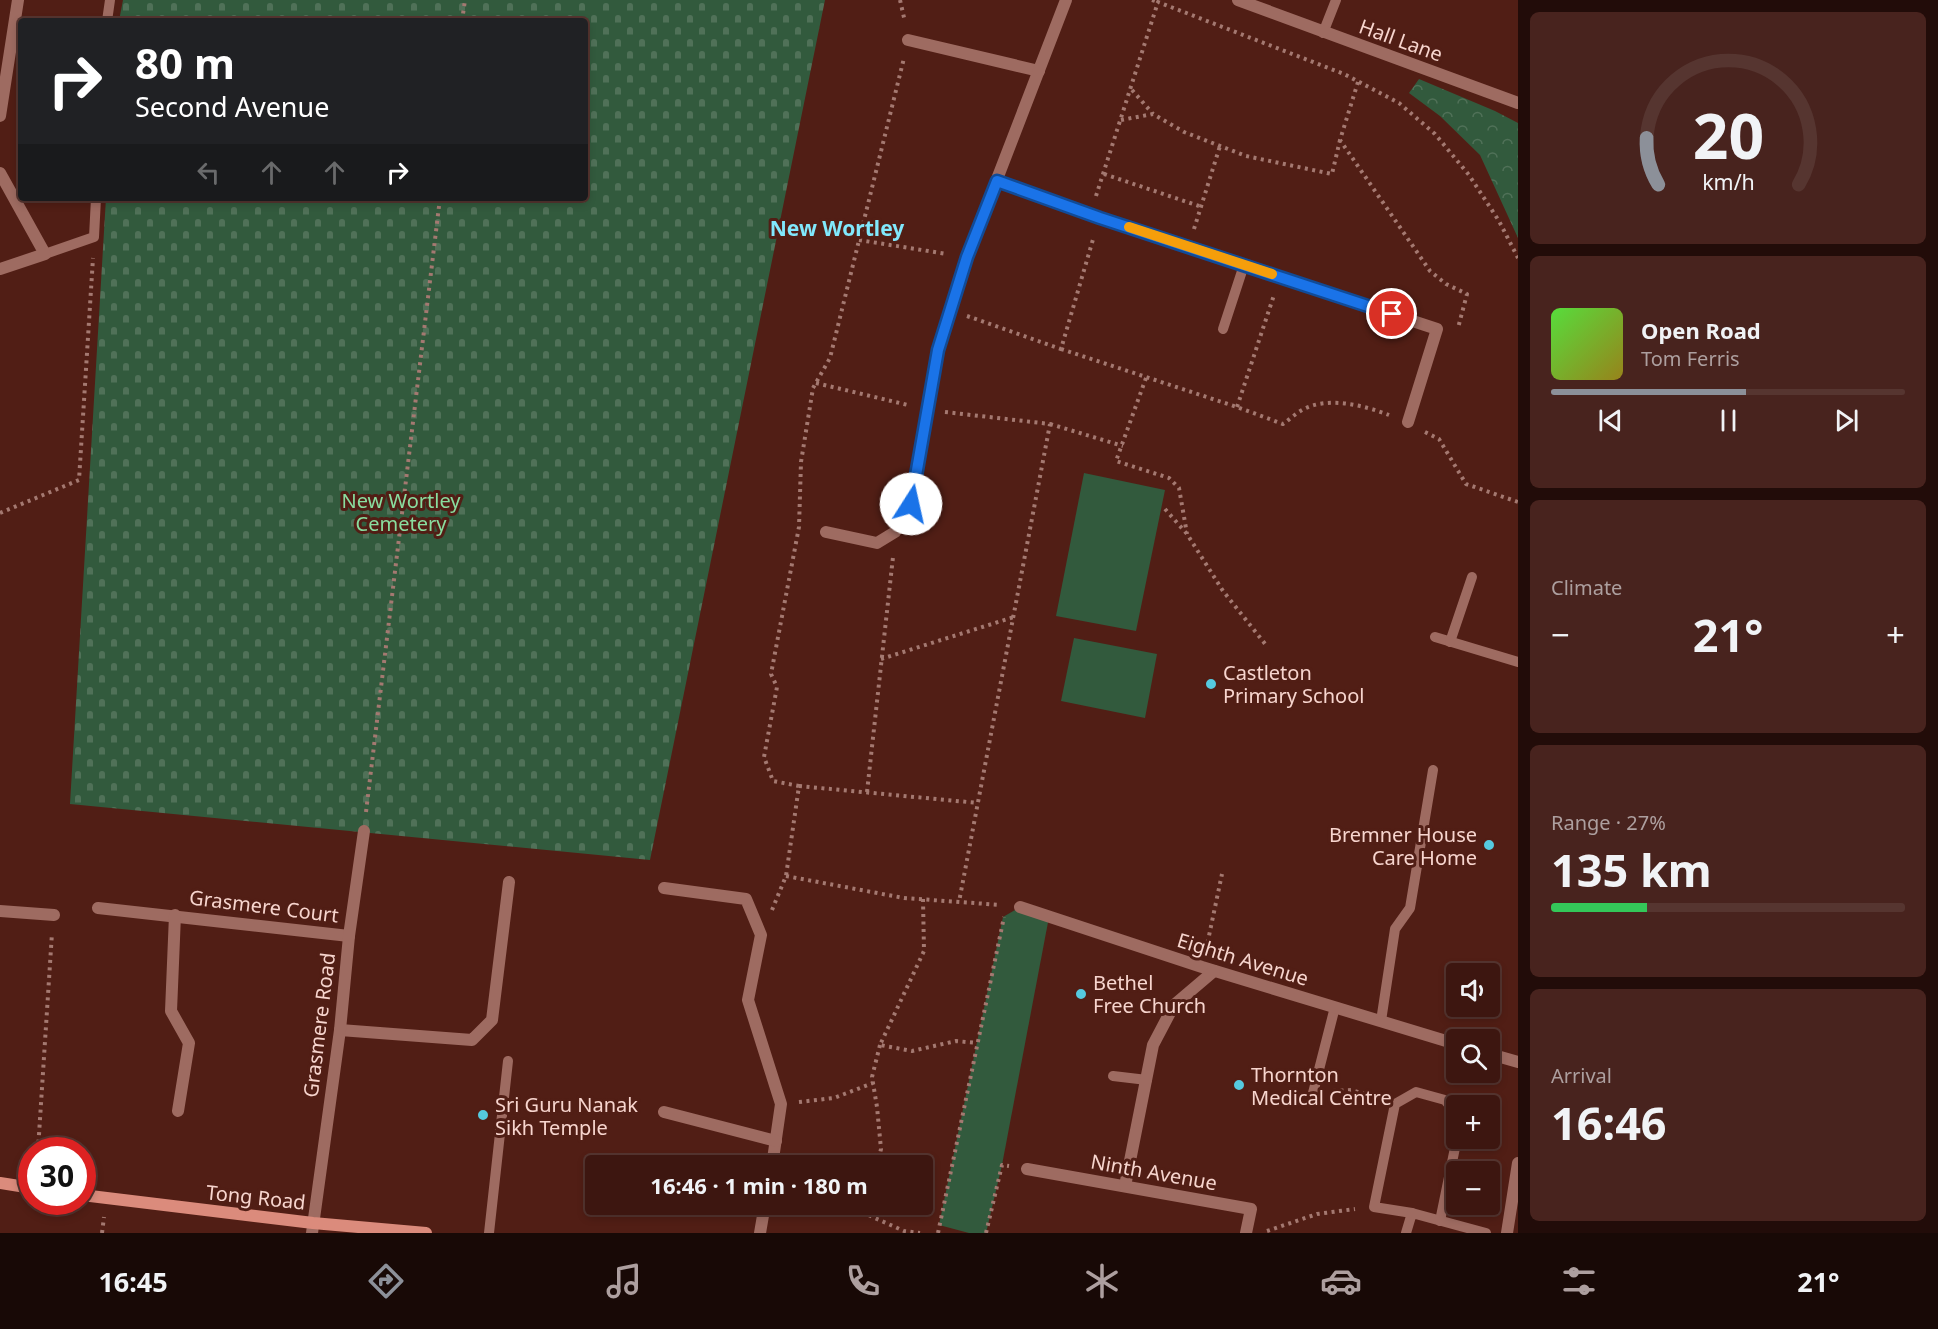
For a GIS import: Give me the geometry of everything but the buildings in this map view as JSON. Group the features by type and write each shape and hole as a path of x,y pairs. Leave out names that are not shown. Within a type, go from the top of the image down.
{"main road":[{"path":"0,1184 18,1186"},
{"name":"Tong Road","path":"96,1197 313,1228 426,1233"}],"street":[{"path":"826,532 877,543 896,531 911,504 938,350 950,310 967,257 1066,0"},
{"name":"Hall Lane","path":"1238,0 1518,104"},
{"path":"0,116 16,2"},
{"path":"908,40 1039,71"},
{"path":"0,173 45,254 0,269"},
{"path":"997,181 1095,216 1437,329 1408,422"},
{"name":"Grasmere Road","path":"313,1228 364,831"},
{"path":"340,1030 472,1040 492,1020 509,882"},
{"path":"664,888 746,899 761,935 748,1000 782,1104 773,1155"},
{"name":"Eighth Avenue","path":"1020,907 1208,969 1446,1041"},
{"name":"Grasmere Court","path":"98,908 349,936"},
{"path":"0,911 54,915"},
{"name":"Grasmere Court","path":"175,915 171,1011 189,1043 178,1111"},
{"path":"1125,1186 1154,1046 1174,1005 1208,969"},
{"path":"1500,1057 1518,1062"},
{"path":"664,1112 776,1141"},
{"path":"1511,1226 1518,1163"},
{"name":"Ninth Avenue","path":"1027,1169 1251,1209 1246,1233"},
{"path":"760,1233 763,1215"}],"lane":[{"path":"107,18 110,0"},
{"path":"1323,33 1336,0"},
{"path":"45,254 94,237 96,201"},
{"path":"1223,329 1244,265"},
{"path":"1450,642 1472,577"},
{"path":"1435,637 1518,662"},
{"path":"1382,1021 1395,929 1410,908 1432,770"},
{"path":"1313,1093 1335,1007"},
{"path":"489,1233 508,1061"},
{"path":"1113,1076 1147,1080"},
{"path":"1446,1101 1416,1092 1395,1104 1374,1207 1412,1213 1486,1233"},
{"path":"1440,1221 1455,1149"},
{"path":"1406,1233 1412,1213"}],"path":[{"path":"462,18 465,0"},
{"path":"1152,0 1344,74 1399,103 1435,134 1469,176 1499,222 1518,258"},
{"path":"1061,349 1104,174 1158,2"},
{"path":"908,40 830,358 813,388 801,462 799,527 771,674 777,687 764,758 773,781 799,786 978,803"},
{"path":"1131,89 1153,114 1184,132 1246,156 1332,174 1358,82"},
{"path":"1121,120 1153,114"},
{"path":"1340,140 1430,271 1446,284 1467,294 1458,328"},
{"path":"1189,247 1199,206 1220,146"},
{"path":"1104,174 1199,206"},
{"path":"364,831 440,201"},
{"path":"0,513 79,480 94,237"},
{"path":"859,240 967,257"},
{"path":"1237,407 1280,277"},
{"path":"950,310 1283,424 1302,410 1321,404 1345,404 1383,412 1408,422 1438,439 1466,484 1518,502"},
{"path":"1146,378 1116,461 1169,478 1179,488 1187,534"},
{"path":"816,382 927,410 1050,424 1123,446"},
{"path":"959,902 1050,424"},
{"path":"1165,509 1187,534 1223,591 1266,645"},
{"path":"867,792 896,531"},
{"path":"881,659 1014,617"},
{"path":"761,935 786,876 799,786"},
{"path":"1208,969 1221,874"},
{"path":"786,876 904,898 1020,907"},
{"path":"880,1155 878,1107 872,1077 880,1045 924,951 923,899"},
{"path":"938,1233 1003,917 1020,907"},
{"path":"39,1137 54,915"},
{"path":"880,1045 912,1051 956,1041 977,1043"},
{"path":"782,1104 834,1098 873,1083"},
{"path":"1313,1093 1351,1090 1395,1104"},
{"path":"986,1233 1002,1165 1027,1169"},
{"path":"1261,1233 1317,1214 1374,1207"},
{"path":"868,1215 904,1231 920,1233"}],"green space":[{"name":"New Wortley Cemetery","path":"123,0 825,0 650,860 70,804 106,201 588,201 588,18 120,18"},
{"path":"1419,79 1518,123 1518,238 1480,155 1440,116 1409,93"},
{"path":"1084,473 1165,490 1136,631 1056,616"},
{"path":"1074,638 1157,654 1145,718 1061,701"},
{"path":"1020,907 1049,917 1002,1165 986,1233 969,1233 939,1225 1003,917"}],"slow traffic":[{"path":"1129,227 1272,274"}],"place":[{"name":"Castleton Primary School","path":"1211,684"},
{"name":"Bremner House Care Home","path":"1489,845"},
{"name":"Bethel Free Church","path":"1081,994"},
{"name":"Thornton Medical Centre","path":"1239,1085"},
{"name":"Sri Guru Nanak Sikh Temple","path":"483,1115"}],"district":[{"name":"New Wortley","path":"837,228"}],"route":[{"path":"911,504 938,350 967,257 997,181 1100,218 1392,314"}]}
